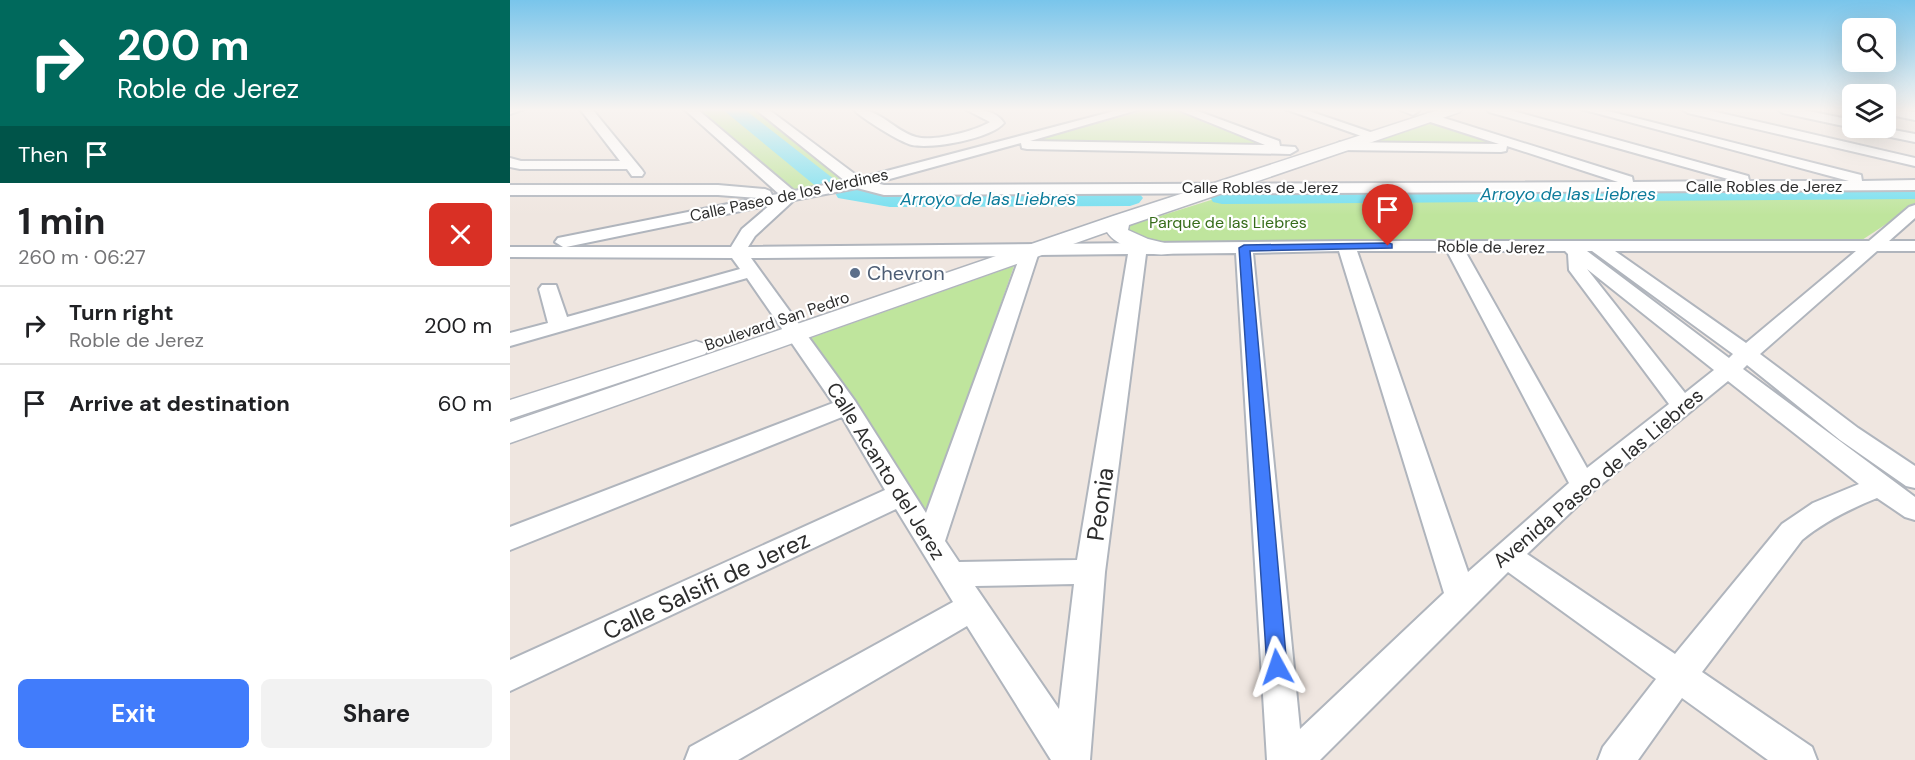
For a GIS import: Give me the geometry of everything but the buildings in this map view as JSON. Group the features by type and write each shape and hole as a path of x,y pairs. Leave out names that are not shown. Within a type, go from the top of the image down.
{"street":[{"path":"614,144 643,180"},
{"path":"731,144 790,196"},
{"path":"803,144 850,184"},
{"name":"Calle Paseo de los Verdines","path":"511,252 850,184 998,144"},
{"path":"1023,144 1290,150"},
{"path":"1275,144 1290,150"},
{"name":"Boulevard San Pedro","path":"510,410 792,326 1031,250 1120,220 1171,193 1307,144"},
{"name":"Boulevard San Pedro","path":"510,433 792,326 982,250 1136,199 1213,189 1344,144"},
{"path":"1515,144 1650,187"},
{"path":"1620,144 1768,186"},
{"path":"1725,144 1887,186"},
{"path":"1840,144 1915,162"},
{"path":"1340,146 1526,148"},
{"path":"510,162 520,165 630,165"},
{"path":"718,190 750,182 761,171"},
{"name":"Calle Robles de Jerez","path":"850,184 901,190 1171,193"},
{"name":"Calle Robles de Jerez","path":"1213,189 1915,185"},
{"path":"510,190 718,190 790,196"},
{"path":"736,252 754,226 790,196"},
{"name":"Avenida Paseo de las Liebres","path":"1294,760 1461,597 1583,485 1738,362 1915,210"},
{"path":"1120,220 1117,232 1124,238 1137,244 1166,249"},
{"path":"1346,246 1461,597"},
{"name":"Roble de Jerez","path":"511,252 1346,246 1453,246 1582,250 1915,246"},
{"path":"1453,246 1583,485"},
{"path":"1244,248 1285,760"},
{"name":"Peonia","path":"1072,760 1090,572 1138,249"},
{"path":"930,542 1031,250"},
{"path":"1682,405 1578,270 1582,250 1738,362 1915,479"},
{"name":"Calle Acanto del Jerez","path":"736,252 753,271 847,406 930,542 974,606 1072,760"},
{"path":"510,340 753,271"},
{"path":"549,289 559,326"},
{"path":"1738,362 1880,487 1915,510"},
{"path":"510,539 847,406"},
{"path":"1616,760 1678,675 1792,532 1811,515 1835,502 1880,487"},
{"name":"Calle Salsifi de Jerez","path":"510,676 902,494"},
{"path":"1507,555 1799,760"},
{"path":"951,574 1090,572"},
{"path":"703,760 974,606"}],"green space":[{"path":"738,144 797,144 846,179 835,185 819,189 790,188"},
{"path":"1457,144 1509,144 1514,146"},
{"name":"Parque de las Liebres","path":"1903,194 1915,198 1915,205 1862,240 1169,246 1141,243 1125,227 1211,200"},
{"path":"1014,266 924,524 805,340"}],"waterway":[{"name":"Arroyo de las Liebres","path":"778,144 827,183"},
{"name":"Arroyo de las Liebres","path":"1222,197 1915,192"},
{"name":"Arroyo de las Liebres","path":"847,193 890,199 1130,198"}],"place":[{"name":"Chevron","path":"855,273"}],"route":[{"path":"1277,667 1244,248 1388,246"}]}
